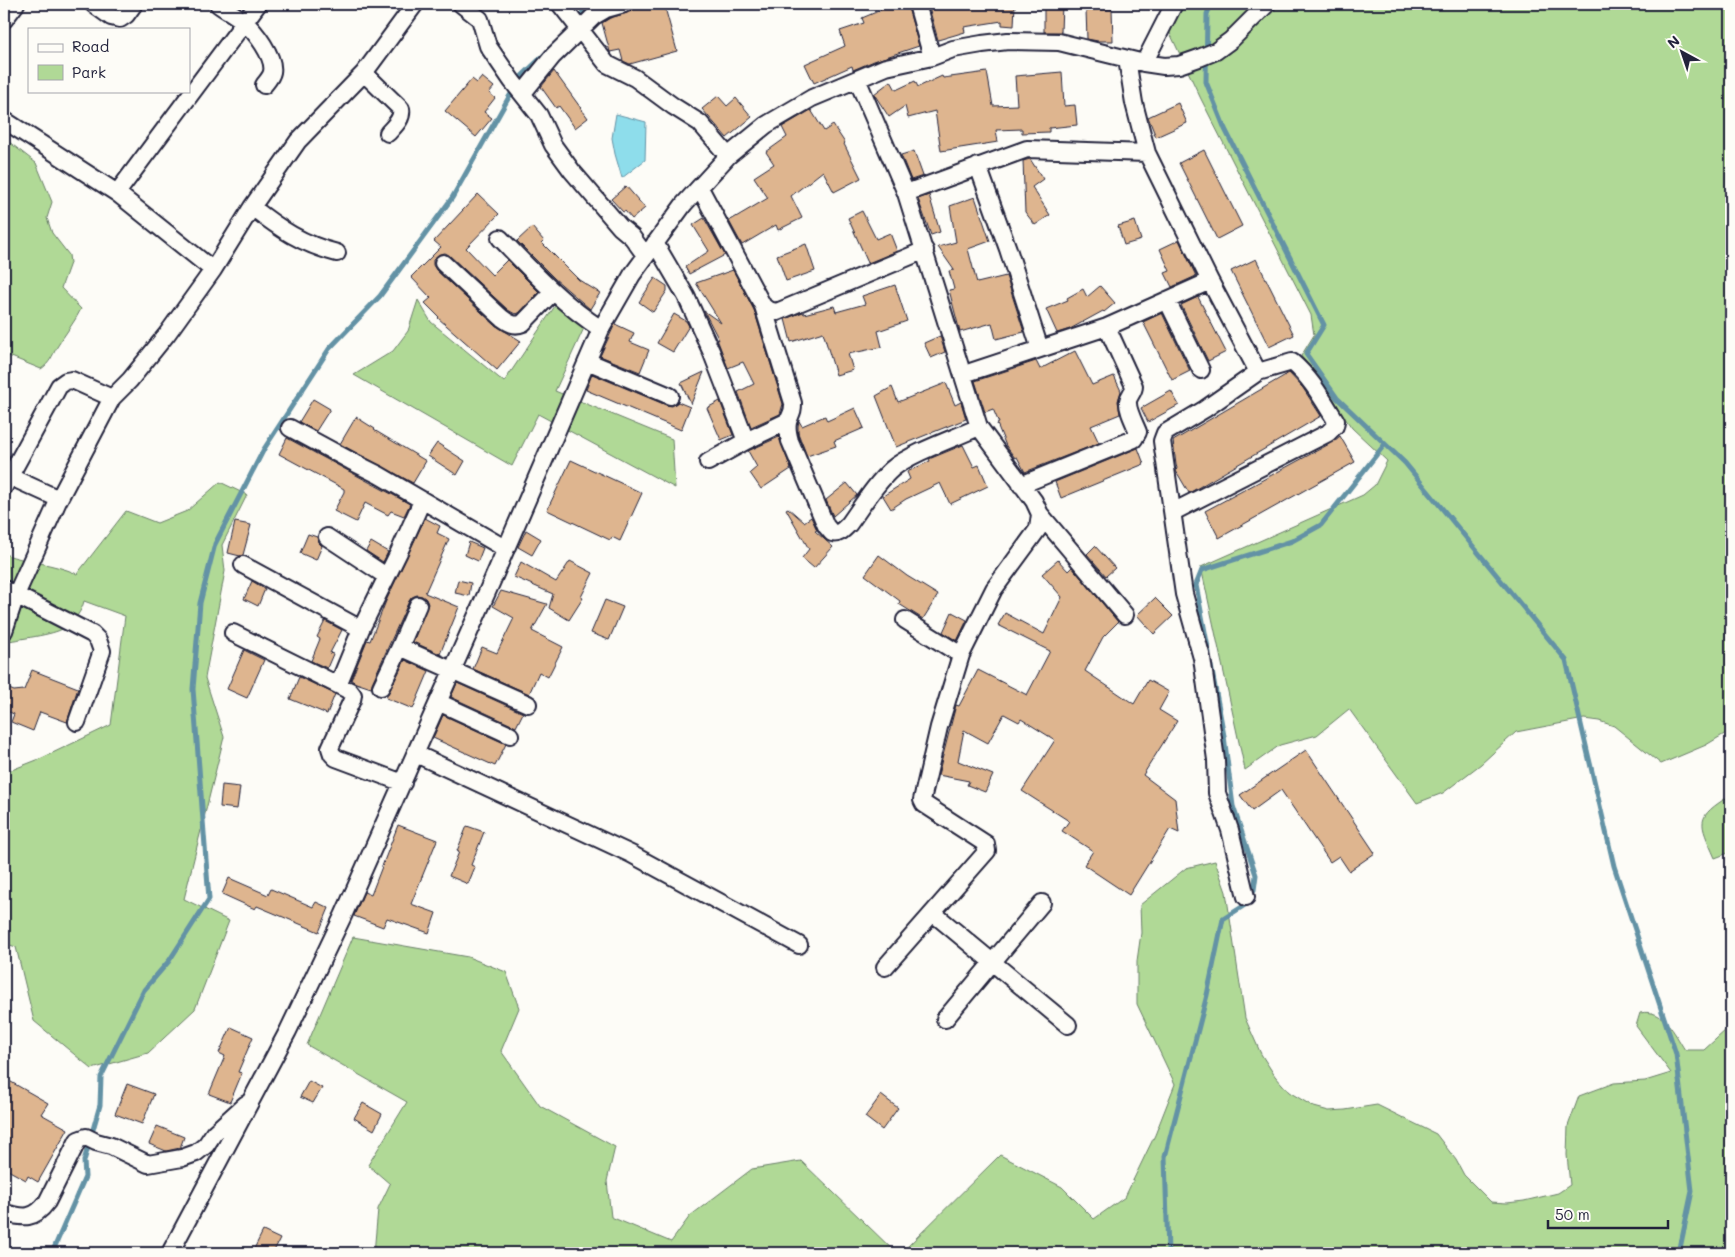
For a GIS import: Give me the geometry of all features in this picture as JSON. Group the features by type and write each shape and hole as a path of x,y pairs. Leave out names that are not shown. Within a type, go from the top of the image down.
{"street":[{"path":"4,20 16,4"},
{"path":"93,4 111,17 120,19 126,15 134,4"},
{"path":"218,4 244,22 256,35 268,53 272,65 270,78 264,85"},
{"path":"116,193 258,4"},
{"path":"4,631 10,592 112,398 153,352 213,270 252,207 298,141 364,73 415,4"},
{"path":"461,4 480,19 488,46 539,115 553,144 572,170 620,227 650,249 686,296 746,441"},
{"path":"560,4 607,64 635,78 700,123 728,156"},
{"path":"518,88 552,56 576,25 624,4"},
{"path":"917,4 932,57"},
{"path":"1144,63 1174,4"},
{"path":"170,1253 288,1031 343,916 506,549 600,329 632,275 684,204 728,156 766,124 812,98 886,67 932,57 953,49 982,44 1032,41 1059,42 1144,63 1164,66 1179,64 1216,51 1231,40 1267,4"},
{"path":"1127,59 1134,103 1147,153 1210,281 1258,372"},
{"path":"364,73 401,109 402,113 398,121 388,133"},
{"path":"857,79 906,193 979,427 1034,501 1040,514 1125,615"},
{"path":"4,120 116,193 213,270"},
{"path":"906,193 1027,149 1147,153"},
{"path":"978,166 1008,249 1040,349"},
{"path":"700,188 763,306 794,411 788,420 787,430 790,441 826,526 834,534 842,532 892,470 932,448 979,427"},
{"path":"252,207 281,230 324,250 337,253"},
{"path":"500,238 553,292 581,316 600,329"},
{"path":"763,306 768,310 777,312 925,250"},
{"path":"443,263 502,318 518,326 553,292"},
{"path":"964,374 1107,327 1210,281"},
{"path":"1166,300 1201,370"},
{"path":"1022,484 1134,439 1137,435 1138,432 1128,405 1128,400 1134,390 1134,386 1107,327"},
{"path":"587,361 670,396"},
{"path":"1173,512 1328,433 1335,426 1336,421 1312,384 1292,362 1258,372 1205,409 1165,432 1162,441 1184,594 1202,658 1216,760 1216,793 1230,830 1246,897"},
{"path":"59,499 5,479 59,386 66,381 72,380 112,398"},
{"path":"708,462 788,420"},
{"path":"290,428 379,475 422,502 506,549"},
{"path":"338,685 361,628 422,502"},
{"path":"886,967 987,851 986,844 924,804 922,800 939,727 961,655 994,589 1038,529 1040,514"},
{"path":"327,537 386,576"},
{"path":"243,566 361,628"},
{"path":"10,592 92,634 98,640 102,651 77,722"},
{"path":"381,687 418,605"},
{"path":"905,620 961,655"},
{"path":"233,633 350,691 352,695 330,748 332,754 336,758 403,783"},
{"path":"400,647 528,704"},
{"path":"438,702 510,735"},
{"path":"416,754 632,854 799,944"},
{"path":"945,1018 1042,903"},
{"path":"933,913 1068,1025"},
{"path":"4,1213 18,1217 33,1216 40,1212 47,1202 78,1140 91,1140 111,1146 148,1164 182,1158 196,1153 206,1145 214,1133 254,1096"}],"green space":[{"path":"1181,4 1731,4 1731,730 1706,745 1661,764 1614,726 1599,721 1584,719 1516,732 1481,764 1443,793 1417,803 1349,709 1317,735 1280,745 1245,770 1201,567 1363,495 1375,485 1387,461 1352,428 1301,356 1314,335 1311,315 1201,99 1169,31"},
{"path":"4,138 36,163 52,202 47,218 52,233 69,255 70,263 61,288 81,309 47,364 41,369 4,354"},
{"path":"418,300 431,322 504,382 555,306 584,328 555,391 672,439 675,488 538,414 512,466 354,375 393,351 408,331"},
{"path":"220,482 247,495 222,545 225,571 205,678 224,737 184,899 229,921 195,1009 148,1053 92,1069 34,1021 16,947 4,943 4,775 9,771 42,758 111,725 125,616 84,601 77,616 64,628 44,635 4,642 4,554 77,574 126,511 157,523 187,511"},
{"path":"1731,795 1731,852 1715,858 1703,828 1703,821 1705,815 1711,809"},
{"path":"1215,861 1226,892 1245,1018 1261,1054 1275,1076 1289,1092 1314,1107 1329,1111 1377,1105 1436,1134 1456,1160 1464,1175 1491,1202 1524,1201 1558,1193 1570,1185 1567,1155 1568,1126 1579,1096 1614,1083 1645,1081 1671,1073 1636,1026 1640,1013 1648,1012 1662,1018 1685,1050 1704,1050 1727,1029 1731,1019 1731,1253 901,1253 1000,1155 1062,1187 1094,1219 1125,1197 1155,1135 1175,1084 1137,1004 1137,961 1141,933 1140,905 1186,868"},
{"path":"353,937 468,957 506,972 519,1008 501,1051 540,1106 615,1147 607,1181 611,1217 671,1242 690,1216 752,1169 801,1161 896,1253 374,1253 378,1209 390,1184 368,1165 407,1102 307,1045"}],"water":[{"path":"616,114 646,122 645,160 622,178 612,138"}],"building":[{"path":"644,4 664,4 677,51 630,64 623,61 620,50 610,52 602,23"},
{"path":"879,4 907,4 919,46 853,70 852,66 814,83 805,64 845,46 840,31 864,23 862,18 881,10"},
{"path":"949,4 1015,4 1014,26 1002,25 1002,21 964,27 965,32 938,40 929,8"},
{"path":"1044,4 1062,4 1061,32 1044,32"},
{"path":"1112,9 1113,41 1087,39 1086,10"},
{"path":"554,71 588,118 575,128 559,106 556,108 541,87"},
{"path":"987,72 993,106 1017,105 1015,76 1062,72 1064,106 1075,105 1077,125 1049,128 1049,132 1022,133 1022,129 996,130 998,142 941,151 935,111 908,118 905,106 889,117 874,94 891,81 896,90 915,81 918,87 942,76 943,78"},
{"path":"482,77 494,87 489,93 495,98 484,112 492,118 476,137 445,111 472,79 477,83"},
{"path":"718,96 727,106 736,98 752,117 727,138 702,109"},
{"path":"1178,103 1187,123 1156,137 1148,117"},
{"path":"811,110 824,131 833,125 845,143 861,178 834,192 823,171 791,196 802,218 778,230 776,225 742,245 729,221 768,198 754,177 774,164 766,152 787,137 782,127"},
{"path":"1204,150 1242,226 1217,239 1179,163"},
{"path":"914,151 923,176 911,180 901,155"},
{"path":"1030,159 1043,179 1032,187 1050,215 1035,225 1025,212 1023,161"},
{"path":"626,186 645,208 632,219 611,199"},
{"path":"478,194 499,214 466,248 492,275 507,260 539,292 519,313 515,314 508,310 449,255 445,253 440,254 433,260 433,265 436,270 495,325 521,341 497,370 438,318 425,303 431,298 411,277 441,247 434,241"},
{"path":"929,195 940,232 931,235 918,199"},
{"path":"975,197 990,241 968,249 977,283 1006,276 1024,332 996,339 992,323 960,332 949,290 954,289 949,271 954,270 938,247 956,242 950,206"},
{"path":"862,211 876,239 890,233 897,251 868,263 848,218"},
{"path":"704,218 725,255 689,274 685,267 709,251 693,225"},
{"path":"1135,221 1141,240 1124,245 1118,226"},
{"path":"532,227 544,241 542,243 579,280 600,293 590,309 555,279 517,241"},
{"path":"1179,240 1196,276 1172,287 1165,273 1170,271 1160,249"},
{"path":"806,244 815,271 786,281 777,255"},
{"path":"1256,259 1294,335 1269,347 1231,271"},
{"path":"733,270 754,310 783,404 780,414 751,427 738,392 754,384 743,362 728,368 717,339 719,340 704,311 721,323 696,283"},
{"path":"655,278 667,286 667,291 653,312 639,302"},
{"path":"895,285 907,321 878,331 882,347 848,354 853,370 836,375 823,332 791,342 785,319 803,312 804,314 834,306 836,312 865,304 862,296"},
{"path":"1100,286 1115,303 1104,312 1070,329 1057,333 1046,309 1068,300 1067,298 1083,289 1087,297"},
{"path":"1198,297 1226,352 1208,361 1181,305"},
{"path":"1162,313 1190,371 1172,380 1143,322"},
{"path":"674,314 686,321 689,326 673,352 657,343"},
{"path":"615,324 634,333 630,342 649,350 640,372 600,356"},
{"path":"940,336 945,352 931,358 924,343"},
{"path":"1075,351 1092,385 1114,376 1121,391 1118,401 1120,414 1091,426 1099,443 1025,472 1017,457 1015,458 1006,446 993,409 985,412 975,381 1036,361 1040,369"},
{"path":"704,372 691,404 681,383"},
{"path":"1289,373 1303,388 1321,416 1189,493 1176,471 1173,441"},
{"path":"592,374 666,405 672,406 678,402 690,407 681,430 586,390"},
{"path":"946,383 955,405 961,402 966,419 896,447 876,396 892,387 898,402"},
{"path":"1171,391 1179,405 1148,422 1141,408"},
{"path":"313,399 330,409 316,431 299,422"},
{"path":"720,401 733,435 721,440 707,408"},
{"path":"855,408 864,428 834,441 836,446 807,456 798,433 799,421 802,426 825,416 827,421"},
{"path":"356,417 426,461 413,483 340,444"},
{"path":"1340,436 1355,462 1219,538 1205,511 1333,442"},
{"path":"779,437 791,469 761,489 750,473 757,467 748,451"},
{"path":"287,438 410,504 404,516 391,511 388,515 365,503 356,522 334,511 344,489 279,454"},
{"path":"437,443 465,461 457,475 428,456"},
{"path":"963,445 974,467 979,465 988,486 950,504 940,483 906,499 891,509 883,496 910,479 907,472 930,461 929,459"},
{"path":"1138,448 1144,464 1061,498 1055,482"},
{"path":"571,460 642,493 620,541 612,537 610,540 547,510"},
{"path":"847,483 857,495 833,516 826,500"},
{"path":"788,508 804,522 811,517 817,530 815,531 833,547 814,568 802,558 809,549 786,509"},
{"path":"425,518 440,526 437,533 449,539 425,593 459,607 440,654 413,642 428,604 426,599 417,595 409,601 371,688 356,683 351,680 367,640 370,641 386,601"},
{"path":"235,522 251,525 243,555 240,556 228,553"},
{"path":"526,530 541,539 532,555 518,547"},
{"path":"308,534 317,537 318,542 322,546 316,560 300,553"},
{"path":"371,542 388,552 383,562 366,551"},
{"path":"469,542 483,548 478,561 465,555"},
{"path":"1095,546 1115,568 1106,576 1087,554"},
{"path":"879,555 907,576 938,595 923,619 899,604 900,601 865,575"},
{"path":"1058,560 1068,571 1072,567 1118,622 1103,637 1085,671 1134,704 1148,680 1169,692 1159,710 1177,721 1143,775 1175,799 1179,833 1170,829 1129,895 1084,865 1093,851 1062,831 1069,821 1022,791 1055,740 1021,719 1019,722 1004,714 988,743 964,730 958,761 993,775 985,792 967,785 969,781 938,775 956,705 959,706 978,670 1027,695 1050,651 998,625 1005,613 1044,634 1062,597 1042,574"},
{"path":"570,561 593,573 581,597 583,598 569,620 549,608 553,594 514,577 521,562 556,582"},
{"path":"458,580 471,583 469,596 455,593"},
{"path":"252,581 265,589 258,606 244,599"},
{"path":"501,591 547,604 532,631 563,647 548,677 539,672 529,694 473,669 482,647 497,653 514,618 493,606"},
{"path":"1155,598 1173,616 1154,634 1137,615"},
{"path":"605,600 623,607 609,640 591,633"},
{"path":"952,612 967,620 957,641 943,632"},
{"path":"325,621 342,630 330,653 333,654 327,668 311,661 320,639 317,637"},
{"path":"244,650 264,660 247,698 227,689"},
{"path":"405,660 429,671 413,709 386,698"},
{"path":"32,670 78,688 67,722 40,712 33,731 11,722 14,714 4,710 4,687 14,691 24,690"},
{"path":"299,677 335,694 327,714 290,699"},
{"path":"457,683 523,713 516,727 451,697"},
{"path":"443,715 506,744 495,766 433,738"},
{"path":"1306,750 1375,853 1349,871 1339,856 1330,862 1281,790 1252,811 1240,795"},
{"path":"222,785 240,787 237,809 220,807"},
{"path":"398,825 437,840 411,904 436,913 429,933 387,918 383,927 354,916 364,892 371,895"},
{"path":"467,826 484,832 471,865 475,867 468,884 449,876"},
{"path":"229,878 268,895 271,889 313,907 316,902 329,908 319,932 257,906 255,909 222,894"},
{"path":"231,1027 253,1037 238,1072 242,1073 230,1102 209,1094 225,1056 219,1053"},
{"path":"4,1078 48,1103 41,1114 68,1129 38,1182 28,1176 26,1180 4,1168"},
{"path":"309,1081 322,1088 313,1103 300,1097"},
{"path":"127,1084 154,1094 142,1124 115,1114"},
{"path":"881,1095 898,1108 882,1130 865,1117"},
{"path":"363,1103 382,1114 374,1130 354,1118"},
{"path":"157,1126 184,1137 180,1148 166,1151 149,1144"},
{"path":"263,1231 280,1239 273,1253 252,1253"}],"waterway":[{"path":"576,22 583,15 582,4"},
{"path":"1211,4 1207,14 1206,82 1225,129 1324,325 1306,354 1337,398 1405,463 1566,660 1614,866 1676,1054 1692,1191 1679,1253"},
{"path":"52,1253 85,1177 84,1161 100,1105 101,1077 144,990 169,961 209,899 193,689 200,603 215,544 264,449 329,349 380,296 452,198 522,76 546,53"},
{"path":"1209,653 1196,585 1202,570 1292,541 1321,525 1385,444"},
{"path":"1168,1253 1165,1157 1207,995 1223,919 1245,905 1254,890 1256,875 1233,806 1224,736 1211,666"}]}
